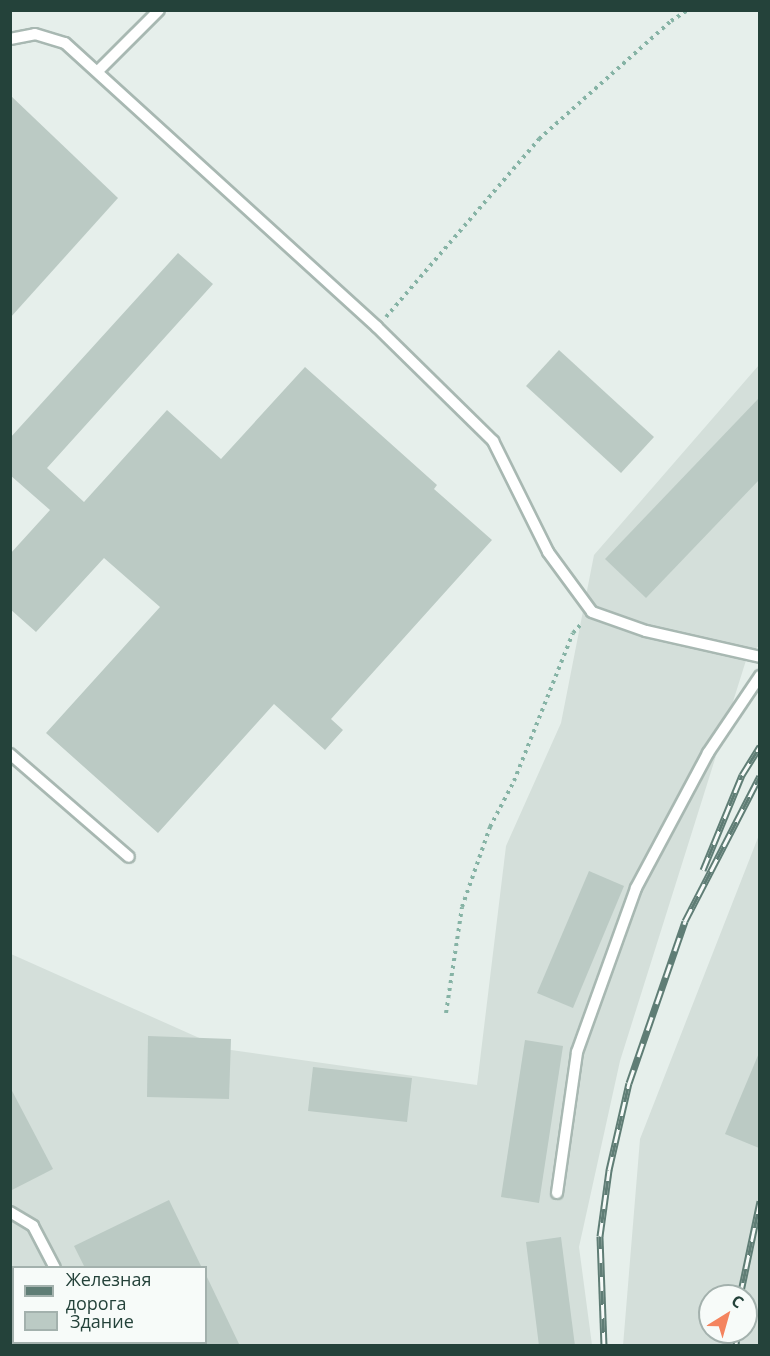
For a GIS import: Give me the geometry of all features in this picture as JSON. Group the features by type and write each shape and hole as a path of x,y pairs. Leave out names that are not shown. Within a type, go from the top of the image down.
{"lane":[{"path":"98,71 159,10"},
{"path":"10,39 35,34 65,43 377,327 494,441 548,552 592,612 646,631 759,657"},
{"path":"557,1193 577,1052 636,888 708,753 759,676"},
{"path":"10,754 129,857"},
{"path":"10,1212 33,1226 54,1266"}],"path":[{"path":"377,327 539,139 671,21 688,10"},
{"path":"446,1013 462,907 490,827 514,781 573,633 592,612"}],"shaded area":[{"path":"759,365 759,646 748,654 620,1061 579,1247 592,1345 11,1346 11,954 224,1049 477,1085 506,846 561,723 594,555"},
{"path":"759,835 759,1345 623,1346 640,1139"}],"building":[{"path":"10,95 118,198 10,318"},
{"path":"178,253 213,284 47,468 84,502 167,410 221,459 305,367 437,485 434,489 492,540 331,719 343,730 325,750 274,704 158,833 46,733 160,607 104,558 36,632 10,609 10,554 50,510 10,475 10,438"},
{"path":"559,350 654,437 621,473 526,386"},
{"path":"759,398 759,480 646,598 605,559"},
{"path":"589,871 624,886 573,1008 537,993"},
{"path":"148,1036 231,1039 229,1099 147,1097"},
{"path":"525,1040 563,1046 539,1203 501,1197"},
{"path":"759,1053 759,1148 725,1134"},
{"path":"313,1067 412,1078 407,1122 308,1111"},
{"path":"10,1087 53,1169 10,1191"},
{"path":"169,1200 201,1266 84,1266 74,1246"},
{"path":"561,1237 575,1346 539,1346 526,1242"},
{"path":"207,1277 240,1346 206,1346 207,1344"}],"railway":[{"path":"703,870 742,775 760,746"},
{"path":"604,1346 600,1236 609,1170 629,1083 685,921 760,776"},
{"path":"743,1284 760,1201"}]}
